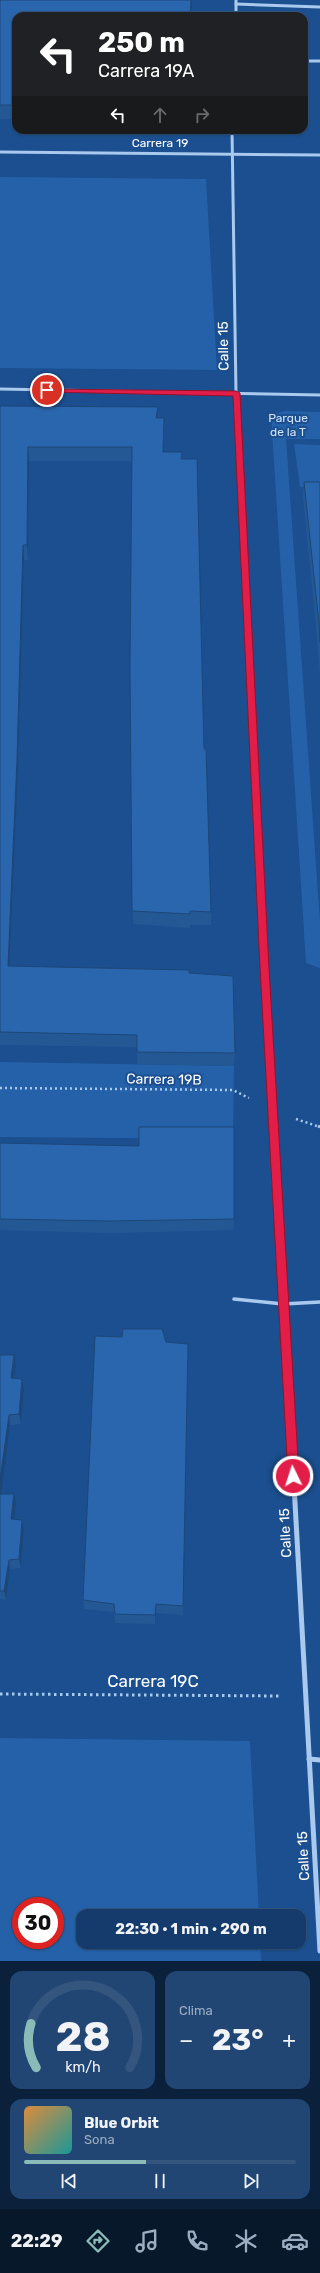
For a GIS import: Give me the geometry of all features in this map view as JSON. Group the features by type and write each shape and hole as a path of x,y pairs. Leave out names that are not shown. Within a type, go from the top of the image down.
{"street":[{"path":"236,2 320,7"},
{"path":"308,61 320,61"},
{"name":"Calle 15","path":"232,134 236,393 283,1304 320,1951"},
{"name":"Carrera 19","path":"0,152 320,155"},
{"path":"0,389 320,395"},
{"path":"309,1759 320,1760"}],"lane":[{"path":"234,1299 283,1304 320,1302"}],"path":[{"name":"Carrera 19B","path":"0,1088 233,1090 273,1111 320,1127"},
{"name":"Carrera 19C","path":"0,1694 306,1696"}],"green space":[{"path":"0,177 206,179 217,370 0,368"},
{"name":"Parque de la T","path":"285,411 320,412 320,439 286,439 320,922 320,968 306,963 271,415"},
{"path":"294,444 320,445 320,486 300,487"},
{"path":"0,1062 234,1066 233,1139 0,1137"},
{"path":"0,1738 250,1741 259,1909 76,1909 76,1949 260,1949 261,1961 0,1961"}],"building":[{"path":"0,0 191,0 190,12 12,12 12,105 0,105"},
{"path":"0,406 158,407 156,418 164,418 163,452 182,452 181,459 197,459 204,749 206,749 211,912 190,911 190,914 132,911 130,667 132,447 28,447 27,545 23,545 17,759 8,966 189,970 189,973 233,976 235,1053 137,1052 137,1035 0,1032"},
{"path":"304,482 320,482 320,642 319,623"},
{"path":"139,1127 234,1127 234,1219 111,1221 0,1219 0,1143 139,1146"},
{"path":"123,1329 162,1329 166,1342 188,1344 183,1606 156,1604 155,1615 115,1614 114,1604 83,1600 95,1336 122,1337"},
{"path":"0,1355 14,1355 11,1378 22,1379 19,1414 9,1415 0,1480"},
{"path":"0,1494 14,1494 11,1519 22,1520 19,1559 9,1560 4,1591 0,1591"}],"route":[{"path":"47,390 236,393 265,968 293,1476"}]}
